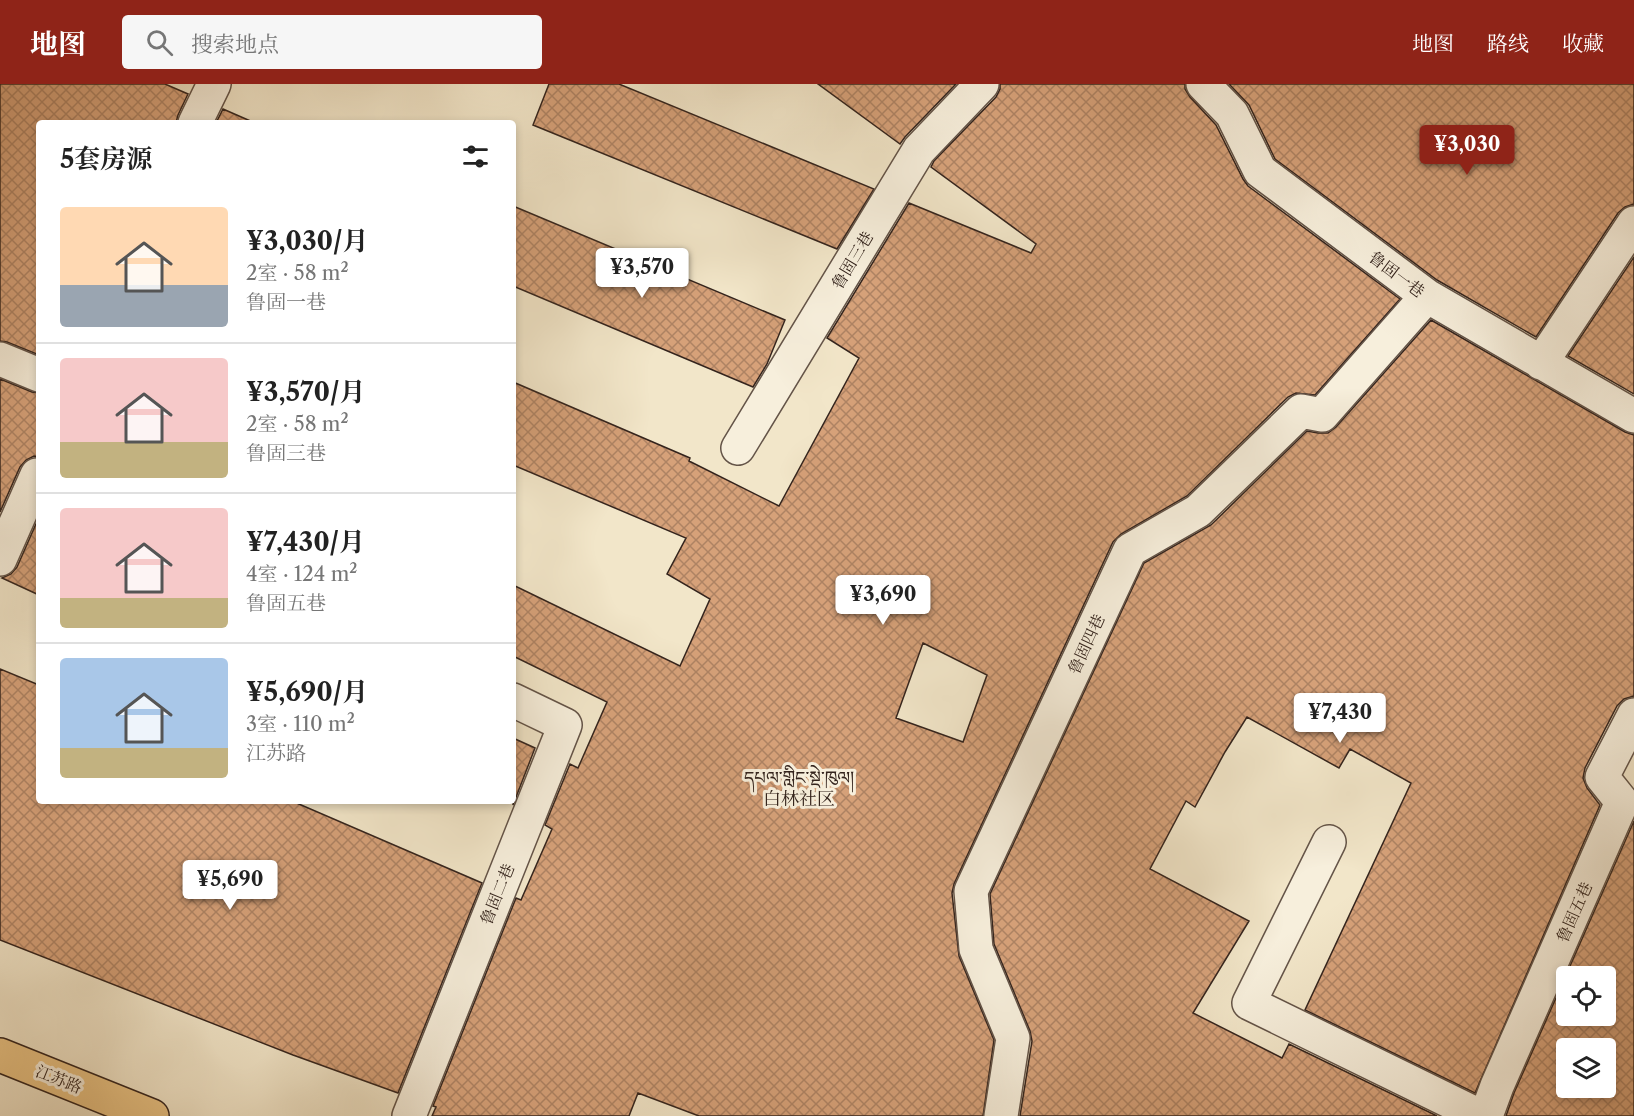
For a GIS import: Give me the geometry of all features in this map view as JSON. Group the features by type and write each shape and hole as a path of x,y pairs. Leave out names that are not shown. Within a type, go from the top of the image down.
{"highway":[{"name":"江苏路","path":"0,1055 152,1116"}],"street":[{"path":"196,120 214,84"},
{"name":"鲁固三巷","path":"738,448 919,150 982,84"},
{"name":"鲁固一巷","path":"1203,84 1232,114 1260,171 1427,296 1634,416"},
{"path":"1541,363 1634,223"},
{"name":"鲁固四巷","path":"1001,1116 1013,1038 976,949 971,891 1130,550 1198,511 1301,411 1322,416 1427,296"},
{"path":"0,359 36,374"},
{"path":"0,559 36,478"},
{"name":"鲁固二巷","path":"409,1116 565,725 516,701"},
{"name":"鲁固五巷","path":"1486,1116 1497,1086 1622,802 1602,777 1634,715"},
{"path":"1329,842 1249,1004 1480,1116"}],"building":[{"path":"0,84 165,84 188,94 177,120 36,120 36,354 0,341"},
{"path":"549,84 619,84 874,189 837,249 533,125"},
{"path":"818,84 956,84 900,144"},
{"path":"1000,84 1185,84 1190,97 1216,125 1248,186 1400,299 1315,395 1296,393 1288,397 1187,496 1121,534 1113,542 954,884 952,893 959,956 994,1040 983,1116 699,1116 638,1093 629,1116 432,1116 436,1107 433,1106 516,898 521,900 552,829 545,825 570,764 578,768 607,702 516,657 516,586 680,666 710,599 667,574 686,538 516,466 516,383 690,458 689,461 779,506 859,358 827,338 909,203 1031,253 1036,244 931,167 934,161 996,97","holes":["923,643 987,675 963,742 896,718"]},
{"path":"1229,84 1634,84 1634,204 1618,213 1536,337 1437,280 1275,159 1249,105"},
{"path":"223,109 248,120 218,120"},
{"path":"516,207 785,320 767,364 753,387 516,287"},
{"path":"1634,257 1634,394 1568,356"},
{"path":"1431,320 1625,432 1634,435 1634,696 1624,699 1617,706 1585,768 1583,778 1587,788 1600,805 1475,1093 1305,1010 1411,783 1350,749 1339,768 1247,717 1195,807 1186,801 1150,869 1249,921 1193,1013 1282,1058 1289,1044 1437,1116 1020,1116 1032,1041 994,944 990,894 1144,563 1211,525 1307,431 1328,433 1336,427"},
{"path":"0,379 36,393 36,456 26,460 20,467 0,512"},
{"path":"36,524 36,594 2,578 11,574 17,567"},
{"path":"0,669 36,684 36,804 299,804 482,883 398,1093 293,1055 0,940"},
{"path":"516,739 535,748 516,797"},
{"path":"1634,821 1634,1116 1506,1116 1556,998 1556,1026 1616,1026 1616,966 1570,966"}],"district":[{"name":"དཔལ་གླིང་སྡེ་ཁུལ། 白林社区","path":"799,788"}]}
